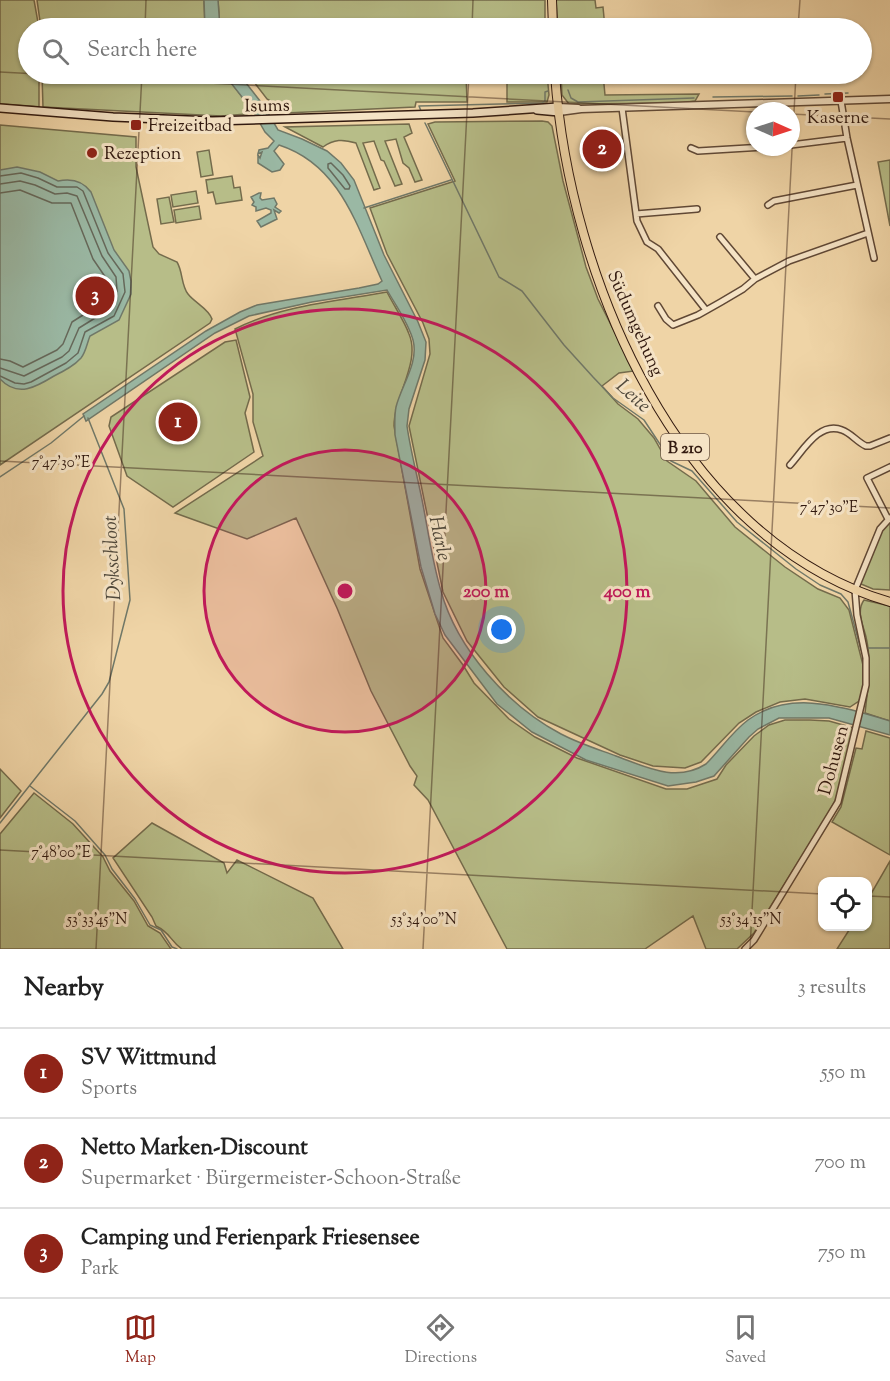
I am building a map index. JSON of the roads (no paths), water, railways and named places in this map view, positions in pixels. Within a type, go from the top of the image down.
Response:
[{"type":"main road","points":[[552,0],[553,18]]},
{"type":"main road","name":"B 210","points":[[556,84],[559,110]]},
{"type":"main road","name":"Isums","points":[[0,108],[170,120],[278,120],[535,110],[545,107],[559,110]]},
{"type":"main road","name":"Südumgehung","points":[[559,110],[573,194],[591,260],[610,309],[641,374],[685,448],[716,489],[762,534],[793,557],[829,579],[890,602]]},
{"type":"street","points":[[559,110],[890,99]]},
{"type":"street","points":[[842,101],[847,138],[874,258]]},
{"type":"street","points":[[622,108],[637,221],[647,242],[658,249],[706,310]]},
{"type":"street","points":[[800,144],[847,138]]},
{"type":"street","points":[[691,148],[698,151],[746,148]]},
{"type":"street","points":[[768,205],[774,201],[857,185]]},
{"type":"street","points":[[636,214],[697,209]]},
{"type":"street","points":[[658,306],[666,320],[673,325],[735,294],[755,279],[789,261],[868,233]]},
{"type":"street","points":[[720,237],[755,279]]},
{"type":"street","points":[[790,465],[818,433],[825,429],[840,429],[866,446],[890,438]]},
{"type":"street","points":[[855,590],[880,529],[889,519],[867,478],[890,467]]},
{"type":"street","name":"Dohusen","points":[[746,949],[754,940],[833,813],[842,790],[862,708],[867,672],[855,590]]},
{"type":"water","points":[[204,0],[218,0],[219,18],[205,18]]},
{"type":"water","points":[[232,84],[247,84],[264,106],[278,130],[327,151],[341,163],[354,180],[384,255],[418,322],[426,342],[425,360],[409,409],[407,426],[436,571],[449,613],[459,634],[487,674],[504,692],[541,722],[567,737],[650,768],[672,773],[695,770],[706,764],[748,720],[781,705],[799,703],[834,706],[870,715],[890,721],[890,735],[829,718],[779,718],[758,729],[749,737],[714,776],[696,782],[668,786],[586,760],[532,732],[497,704],[445,635],[435,614],[421,567],[395,435],[396,407],[412,366],[413,340],[387,290],[312,302],[249,316],[215,333],[86,421],[83,414],[206,331],[240,312],[257,305],[359,288],[382,281],[344,200],[318,167],[300,154],[279,145],[274,151],[284,164],[280,170],[272,172],[258,163],[258,155],[260,158],[262,152],[258,154],[259,150],[268,148],[274,141],[265,132],[253,111]]},
{"type":"water","points":[[17,167],[40,172],[58,181],[77,181],[88,188],[114,250],[129,271],[131,281],[131,294],[119,320],[90,336],[81,358],[69,368],[27,389],[14,388],[0,379],[0,170]]},
{"type":"water","points":[[261,193],[262,200],[274,198],[277,204],[275,207],[281,211],[279,213],[274,210],[277,219],[261,227],[257,221],[271,213],[271,210],[266,208],[256,211],[251,197]]},
{"type":"waterway","points":[[568,90],[571,98],[578,102],[694,98]]},
{"type":"waterway","points":[[421,111],[419,106],[542,103],[545,101],[545,92],[548,91]]},
{"type":"waterway","points":[[825,94],[848,93]]},
{"type":"waterway","points":[[798,96],[819,95]]},
{"type":"waterway","points":[[713,97],[792,96]]},
{"type":"waterway","name":"Leite","points":[[425,123],[499,277],[522,291],[564,345],[593,377],[613,398],[644,420],[671,461],[692,471],[737,522],[796,569],[820,585],[841,594],[848,602],[861,650],[863,649]]},
{"type":"waterway","points":[[364,208],[451,180]]},
{"type":"waterway","points":[[0,477],[51,443],[84,416]]},
{"type":"waterway","name":"Dykschloot","points":[[0,823],[102,694],[109,682],[130,600],[124,509],[88,418]]},
{"type":"waterway","name":"Leite","points":[[867,648],[890,648]]},
{"type":"waterway","points":[[30,786],[75,821],[105,855],[150,925],[161,930],[172,947],[177,949]]},
{"type":"place","name":"Kaserne","points":[[838,97]]},
{"type":"place","name":"Freizeitbad","points":[[136,125]]},
{"type":"place","name":"Netto Marken-Discount","points":[[602,149]]},
{"type":"place","name":"Rezeption","points":[[92,153]]},
{"type":"place","name":"Camping und Ferienpark Friesensee","points":[[95,296]]},
{"type":"place","name":"SV Wittmund","points":[[178,422]]},
{"type":"water label","name":"Harle","points":[[441,538]]}]
